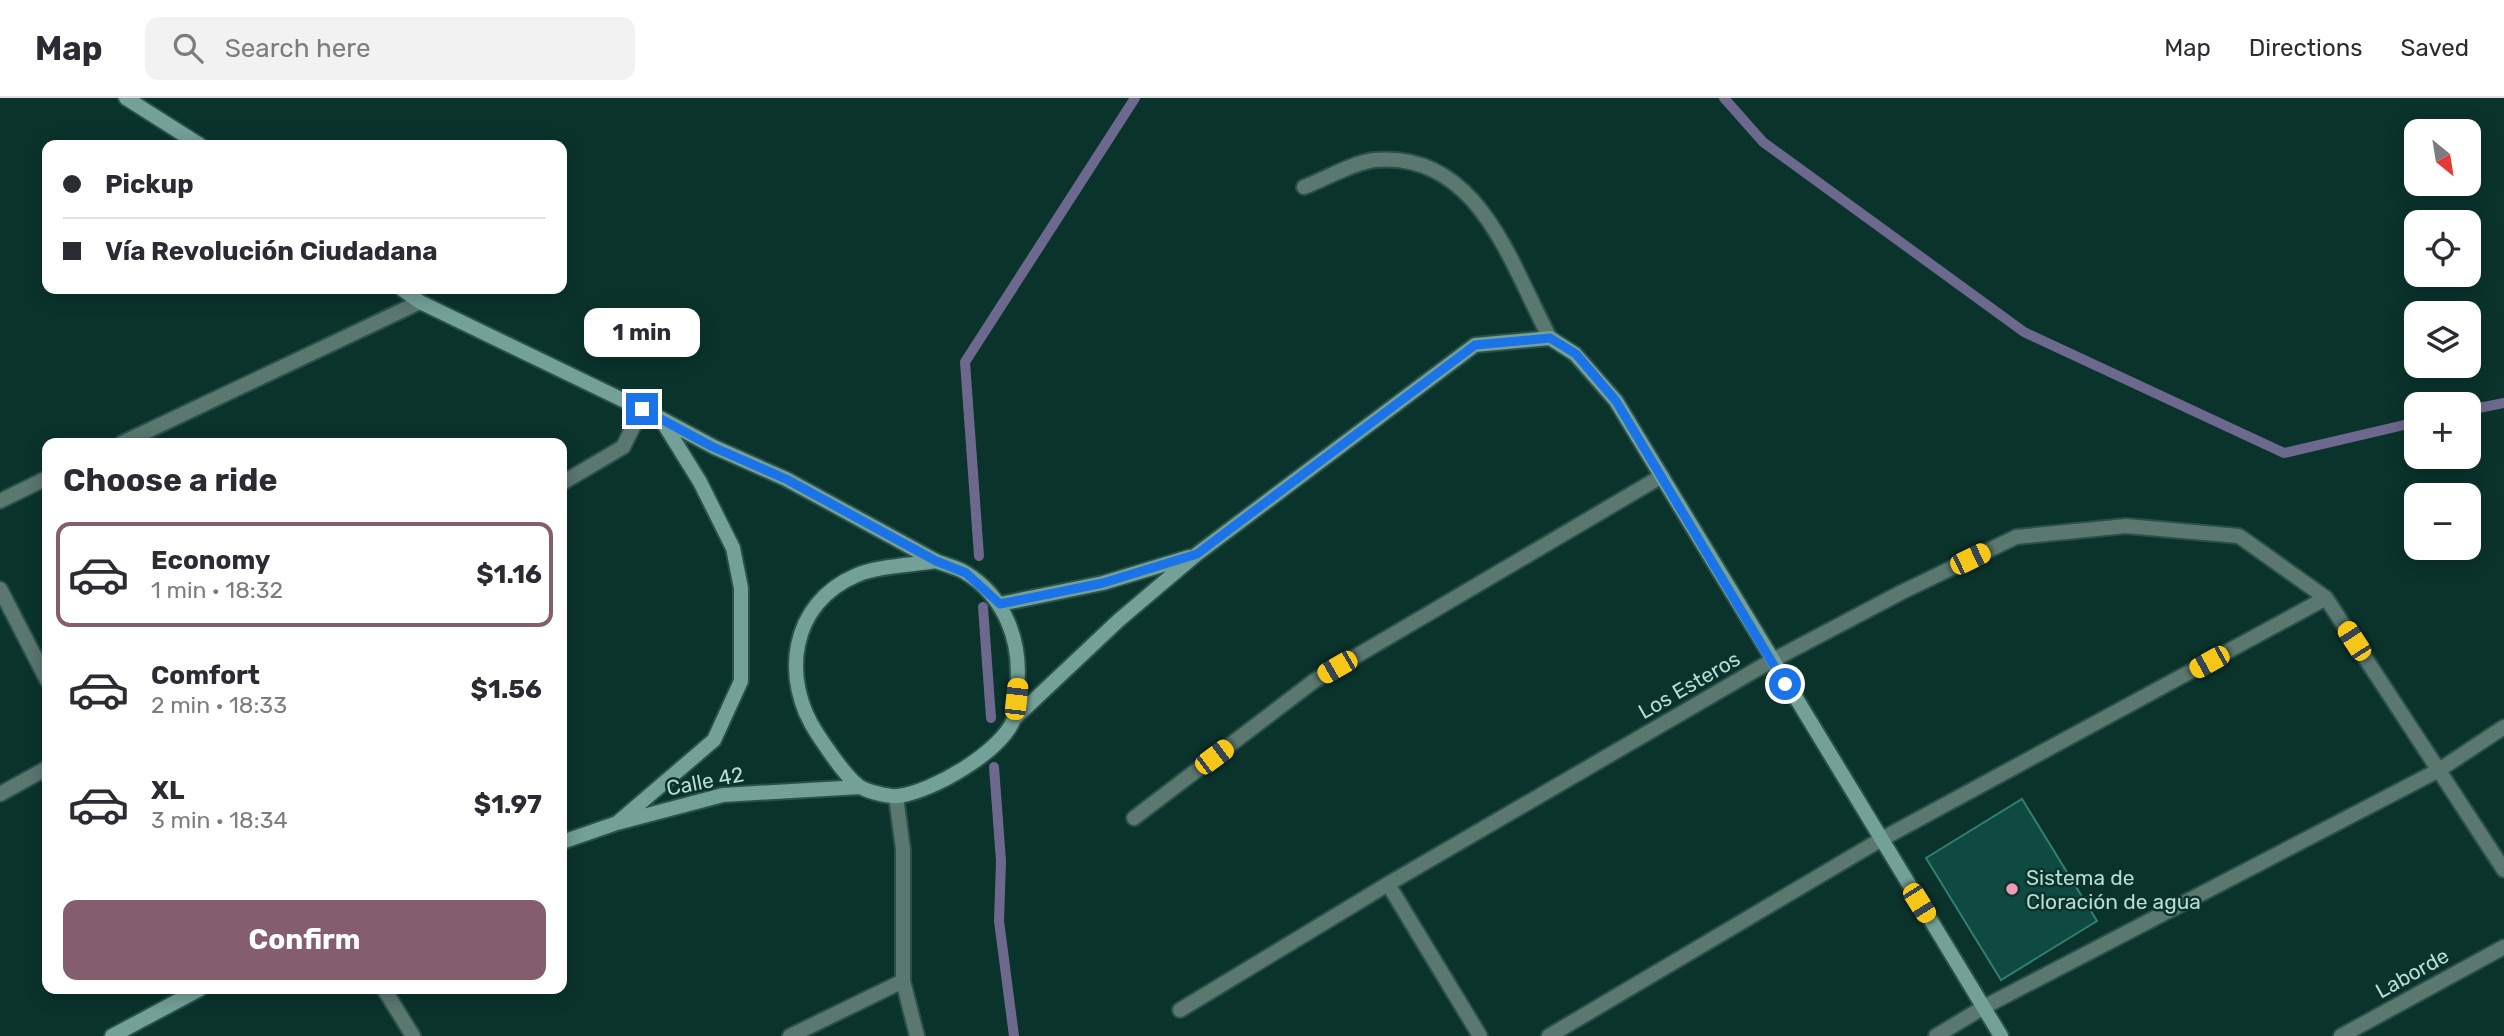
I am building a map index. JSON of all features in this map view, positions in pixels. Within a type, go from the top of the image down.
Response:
[{"type":"main road","points":[[126,98],[192,140]]},
{"type":"main road","points":[[409,294],[420,302],[642,409],[713,447],[786,479],[936,561],[966,573],[1000,604],[1017,643],[1018,678],[1014,719]]},
{"type":"main road","points":[[936,561],[858,574],[820,599],[803,624],[796,677],[804,714],[828,751],[860,788],[896,797],[934,785],[979,758],[1014,719],[1119,620],[1197,554],[1475,345],[1550,338],[1576,354],[1616,401],[1771,661],[2001,1036]]},
{"type":"main road","points":[[617,823],[714,740],[741,681],[741,588],[733,548],[700,482],[660,418]]},
{"type":"main road","points":[[1000,604],[1103,583],[1197,554]]},
{"type":"main road","name":"Calle 42","points":[[567,840],[617,823],[723,795],[860,788]]},
{"type":"main road","points":[[112,1036],[191,994]]},
{"type":"street","points":[[1304,187],[1372,160],[1409,163],[1452,180],[1473,197],[1525,282],[1550,338]]},
{"type":"street","points":[[133,438],[420,302]]},
{"type":"street","points":[[567,479],[623,447],[642,409]]},
{"type":"street","points":[[1134,818],[1314,681],[1662,476]]},
{"type":"street","points":[[0,501],[42,480]]},
{"type":"street","name":"Los Esteros","points":[[1180,1010],[1388,884],[1771,661],[1902,592],[2016,537],[2126,526],[2239,536],[2326,598]]},
{"type":"street","points":[[0,589],[42,670]]},
{"type":"street","points":[[1549,1036],[1880,840],[2326,598],[2504,870]]},
{"type":"street","points":[[1936,1036],[1984,1007],[2439,770],[2504,727]]},
{"type":"street","points":[[0,794],[42,771]]},
{"type":"street","points":[[896,797],[903,849],[904,981],[918,1036]]},
{"type":"street","points":[[1388,884],[1480,1036]]},
{"type":"street","name":"Laborde","points":[[2341,1036],[2504,947]]},
{"type":"street","points":[[790,1036],[904,981]]},
{"type":"street","points":[[387,994],[412,1036]]},
{"type":"building","name":"Sistema de Cloración de agua","points":[[2022,799],[2097,921],[2001,980],[1926,858]]},
{"type":"waterway","points":[[979,556],[965,362],[1135,98]]},
{"type":"waterway","points":[[1724,98],[1763,142],[2024,332],[2284,453],[2404,425]]},
{"type":"waterway","points":[[2481,408],[2504,403]]},
{"type":"waterway","points":[[983,607],[991,718]]},
{"type":"waterway","points":[[994,767],[1001,861],[999,921],[1014,1036]]},
{"type":"place","name":"Sistema de Cloración de agua","points":[[2012,889]]},
{"type":"route","points":[[642,409],[713,447],[786,479],[936,561],[966,573],[1000,604],[1103,583],[1197,554],[1475,345],[1550,338],[1576,354],[1616,401],[1785,684]]}]
